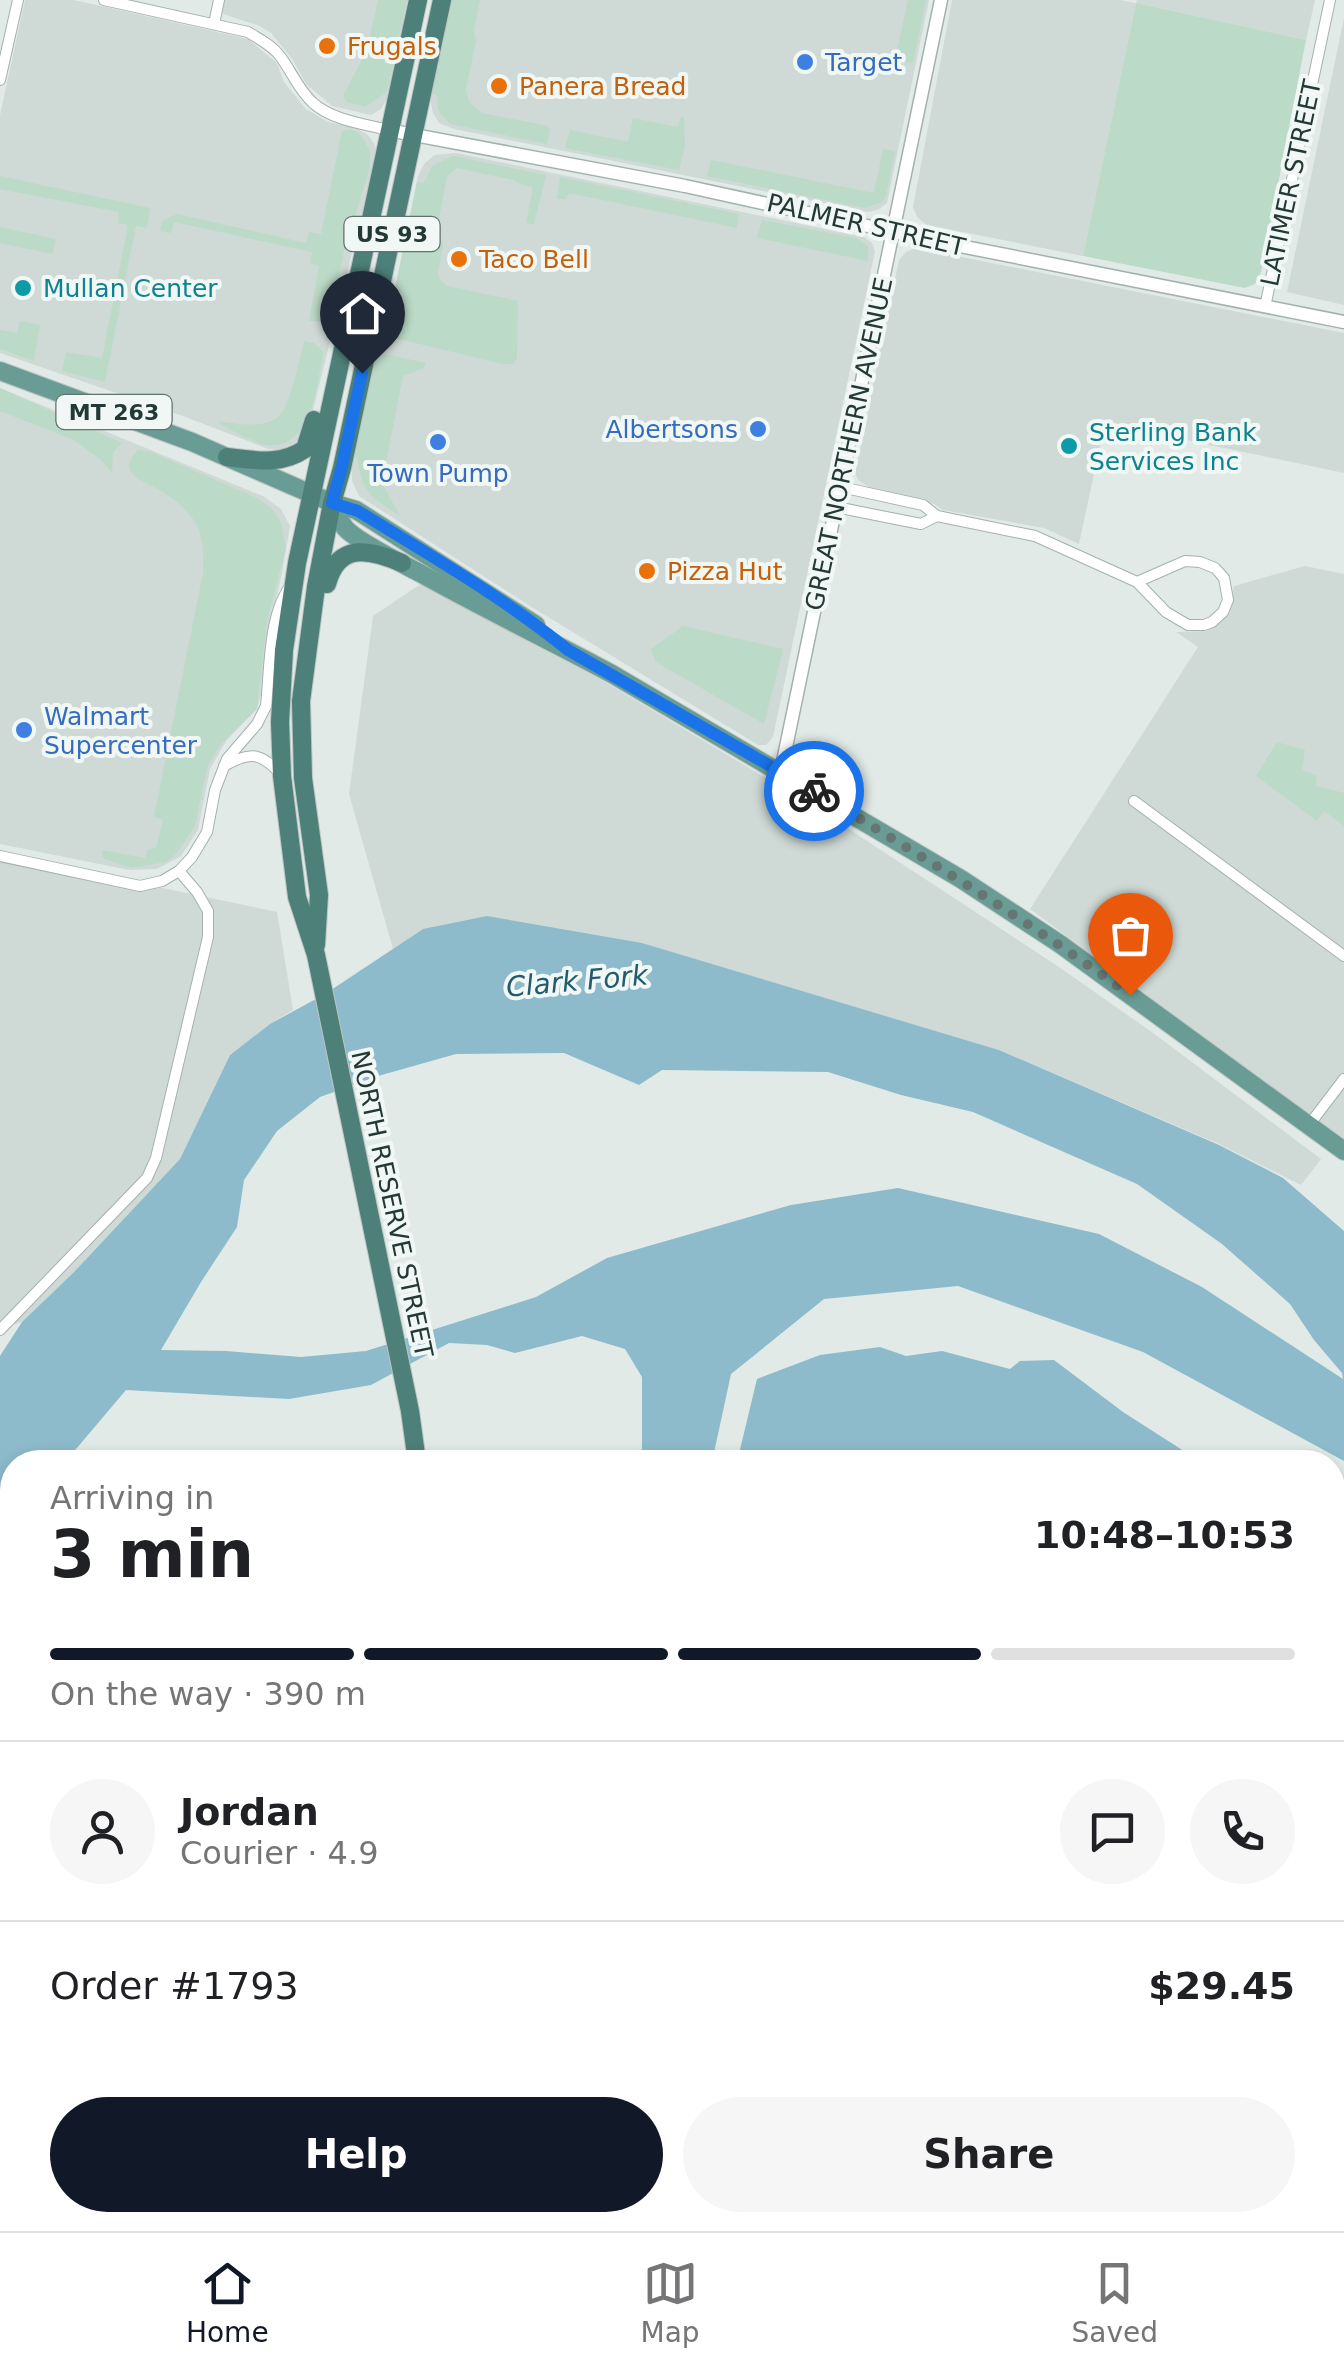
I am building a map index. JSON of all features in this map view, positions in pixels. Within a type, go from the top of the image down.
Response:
[{"type":"highway","name":"NORTH RESERVE STREET","points":[[415,1450],[316,955],[297,897],[282,776],[282,678],[310,493],[418,0]]},
{"type":"highway","name":"NORTH RESERVE STREET","points":[[316,955],[319,895],[303,778],[301,702],[316,587],[442,0]]},
{"type":"highway","points":[[226,457],[276,461],[306,449],[355,238],[378,184]]},
{"type":"highway","points":[[301,702],[312,674],[333,566],[346,555],[358,552],[379,553],[402,563]]},
{"type":"main road","name":"MT 263","points":[[0,371],[110,410],[310,493]]},
{"type":"main road","points":[[310,493],[356,510],[540,627],[568,650]]},
{"type":"main road","points":[[332,503],[348,530],[402,563],[568,650],[960,879],[1060,944],[1344,1151]]},
{"type":"street","points":[[0,80],[18,0]]},
{"type":"street","points":[[104,0],[248,32],[280,55],[314,105],[336,116],[388,130]]},
{"type":"street","points":[[214,24],[219,0]]},
{"type":"street","name":"GREAT NORTHERN AVENUE","points":[[781,772],[941,0]]},
{"type":"street","name":"LATIMER STREET","points":[[1265,306],[1330,0]]},
{"type":"street","name":"PALMER STREET","points":[[388,130],[685,186],[892,232],[1344,322]]},
{"type":"street","points":[[840,487],[923,504],[937,516],[1035,536],[1137,582],[1166,612],[1188,625],[1212,622],[1223,612],[1228,600],[1224,578],[1215,568],[1200,562],[1185,562],[1137,582]]},
{"type":"street","points":[[836,507],[921,524],[937,516]]},
{"type":"street","points":[[0,856],[140,886],[162,881],[179,871],[207,832],[223,766],[262,718],[275,620],[284,593],[294,582]]},
{"type":"street","points":[[223,766],[246,756],[262,758],[282,776]]},
{"type":"street","points":[[1134,801],[1344,956]]},
{"type":"street","points":[[0,1330],[147,1178],[156,1158],[208,937],[208,911],[179,871]]},
{"type":"street","points":[[1309,1125],[1344,1079]]},
{"type":"shaded area","points":[[25,0],[74,0],[248,39],[277,63],[284,82],[306,109],[328,122],[356,128],[375,145],[376,155],[306,439],[286,450],[268,449],[0,353],[0,115]]},
{"type":"shaded area","points":[[223,0],[410,0],[390,94],[381,109],[371,115],[332,106],[306,84],[271,33],[223,14]]},
{"type":"shaded area","points":[[451,0],[929,0],[887,203],[868,212],[439,123],[430,99]]},
{"type":"shaded area","points":[[952,0],[1136,3],[1083,256],[927,225],[917,217],[913,207]]},
{"type":"shaded area","points":[[1137,0],[1315,0],[1306,40],[1136,3]]},
{"type":"shaded area","points":[[1344,18],[1344,305],[1287,292]]},
{"type":"shaded area","points":[[456,153],[864,237],[872,243],[875,251],[773,737],[766,745],[758,745],[530,606],[359,496],[352,481],[352,456],[373,359],[394,294],[418,176],[434,155]]},
{"type":"shaded area","points":[[916,248],[1344,333],[1344,473],[1105,423],[1079,544],[1044,528],[943,510],[934,504],[869,487],[855,473],[899,260]]},
{"type":"shaded area","points":[[0,388],[263,496],[281,509],[290,526],[257,709],[226,741],[210,769],[198,830],[181,856],[157,869],[129,870],[0,844]]},
{"type":"shaded area","points":[[1305,566],[1344,574],[1344,1140],[1030,909],[1198,647],[1176,632],[1206,631],[1224,619],[1234,586]]},
{"type":"shaded area","points":[[422,583],[565,658],[823,812],[1059,967],[1321,1159],[1301,1185],[1219,1144],[999,1050],[641,943],[423,929],[393,949],[349,794],[373,616]]},
{"type":"shaded area","points":[[0,854],[277,912],[293,1010],[230,1055],[180,1159],[74,1272],[16,1324],[0,1321]]},
{"type":"green space","points":[[378,0],[407,0],[387,92],[365,107],[348,102],[343,96],[367,50]]},
{"type":"green space","points":[[451,0],[480,0],[466,89],[469,102],[482,113],[548,126],[547,144],[450,124],[438,110],[437,95],[430,93]]},
{"type":"green space","points":[[908,0],[926,0],[913,63],[895,60]]},
{"type":"green space","points":[[1136,3],[1306,40],[1261,272],[1255,284],[1245,288],[1083,256]]},
{"type":"green space","points":[[681,117],[685,145],[679,170],[565,148],[570,130],[628,142],[633,118],[677,127]]},
{"type":"green space","points":[[342,131],[359,133],[370,150],[370,168],[343,255],[329,322],[309,321],[319,266],[310,263],[312,252],[174,222],[171,233],[160,231],[162,221],[177,214],[306,243],[309,232],[321,234]]},
{"type":"green space","points":[[883,149],[895,151],[886,196],[882,202],[865,208],[707,176],[711,160],[874,193]]},
{"type":"green space","points":[[453,156],[546,175],[534,224],[526,223],[533,187],[457,168],[447,176],[438,224],[443,247],[440,280],[447,286],[518,301],[517,358],[513,364],[391,337],[383,325],[394,294],[417,182],[424,183],[432,166]]},
{"type":"green space","points":[[0,176],[150,208],[147,228],[136,226],[105,382],[62,371],[66,352],[102,358],[128,225],[118,223],[119,212],[0,189]]},
{"type":"green space","points":[[560,177],[739,214],[737,228],[569,193],[565,199],[557,199]]},
{"type":"green space","points":[[762,220],[856,238],[868,246],[868,261],[757,238]]},
{"type":"green space","points":[[0,227],[56,239],[52,254],[0,243]]},
{"type":"green space","points":[[20,321],[40,325],[34,361],[0,349],[0,330],[17,333]]},
{"type":"green space","points":[[304,341],[314,343],[324,352],[310,412],[294,437],[282,444],[262,444],[218,421],[258,424],[279,416],[291,391]]},
{"type":"green space","points":[[385,354],[426,363],[424,368],[403,376],[382,483],[400,516],[372,497],[363,483],[354,449],[372,362]]},
{"type":"green space","points":[[0,388],[122,443],[113,452],[112,473],[74,440],[0,411]]},
{"type":"green space","points":[[138,450],[151,452],[257,498],[272,509],[281,523],[286,548],[267,621],[257,709],[213,756],[195,826],[176,854],[166,862],[131,868],[103,858],[102,850],[145,858],[148,849],[156,848],[163,820],[154,817],[203,573],[197,525],[176,501],[131,472]]},
{"type":"green space","points":[[683,626],[783,649],[764,724],[656,662],[651,649]]},
{"type":"green space","points":[[1277,742],[1305,750],[1302,770],[1317,776],[1316,786],[1344,793],[1344,826],[1324,811],[1317,821],[1256,776]]},
{"type":"water","name":"Clark Fork","points":[[487,916],[642,943],[999,1050],[1219,1145],[1283,1178],[1344,1231],[1344,1450],[1324,1450],[1143,1352],[958,1286],[824,1299],[731,1374],[715,1450],[641,1450],[642,1377],[625,1349],[582,1336],[515,1353],[487,1345],[449,1343],[371,1385],[289,1399],[126,1390],[75,1450],[0,1450],[0,1356],[22,1322],[180,1159],[230,1055],[270,1024],[325,994],[423,929]],"holes":[[[564,1053],[639,1085],[662,1070],[828,1072],[973,1112],[1137,1184],[1222,1244],[1290,1304],[1343,1379],[1202,1287],[1099,1234],[898,1188],[791,1205],[607,1258],[536,1297],[366,1351],[301,1357],[161,1350],[237,1227],[244,1180],[277,1131],[320,1097],[456,1054]]]},
{"type":"water","points":[[880,1347],[906,1356],[942,1351],[1010,1369],[1020,1361],[1054,1360],[1182,1450],[740,1450],[757,1379],[820,1355]]},
{"type":"way so far","points":[[814,791],[960,879],[1130,995]]},
{"type":"place","name":"Frugals","points":[[327,46]]},
{"type":"place","name":"Target","points":[[805,62]]},
{"type":"place","name":"Panera Bread","points":[[499,86]]},
{"type":"place","name":"Taco Bell","points":[[459,259]]},
{"type":"place","name":"Mullan Center","points":[[23,288]]},
{"type":"place","name":"Albertsons","points":[[758,429]]},
{"type":"place","name":"Town Pump","points":[[438,442]]},
{"type":"place","name":"Sterling Bank Services Inc","points":[[1069,446]]},
{"type":"place","name":"Pizza Hut","points":[[647,571]]},
{"type":"place","name":"Walmart Supercenter","points":[[24,730]]},
{"type":"route","points":[[362,373],[332,503],[358,511],[540,627],[568,650],[814,791]]}]
